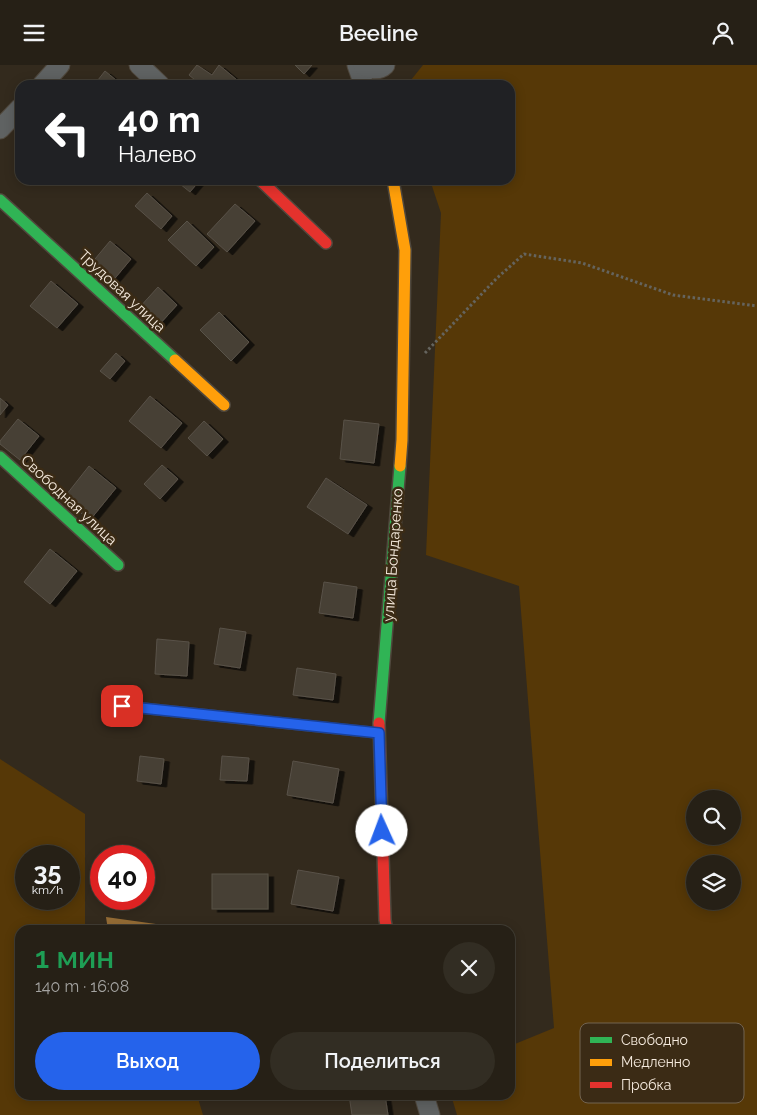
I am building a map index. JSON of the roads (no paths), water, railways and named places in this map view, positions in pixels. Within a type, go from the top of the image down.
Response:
[{"type":"street","points":[[46,80],[60,65]]},
{"type":"street","points":[[139,65],[155,80]]},
{"type":"street","points":[[357,65],[362,80]]},
{"type":"street","points":[[363,65],[370,69],[383,68],[385,65]]},
{"type":"street","points":[[0,129],[15,113]]},
{"type":"street","points":[[265,185],[326,243]]},
{"type":"street","name":"улица Бондаренко","points":[[386,925],[379,733],[402,431],[405,250],[394,185]]},
{"type":"street","name":"Трудовая улица","points":[[0,199],[224,405]]},
{"type":"street","name":"Свободная улица","points":[[0,457],[118,565]]},
{"type":"street","points":[[426,1100],[430,1115]]},
{"type":"lane","points":[[122,706],[379,733]]}]
